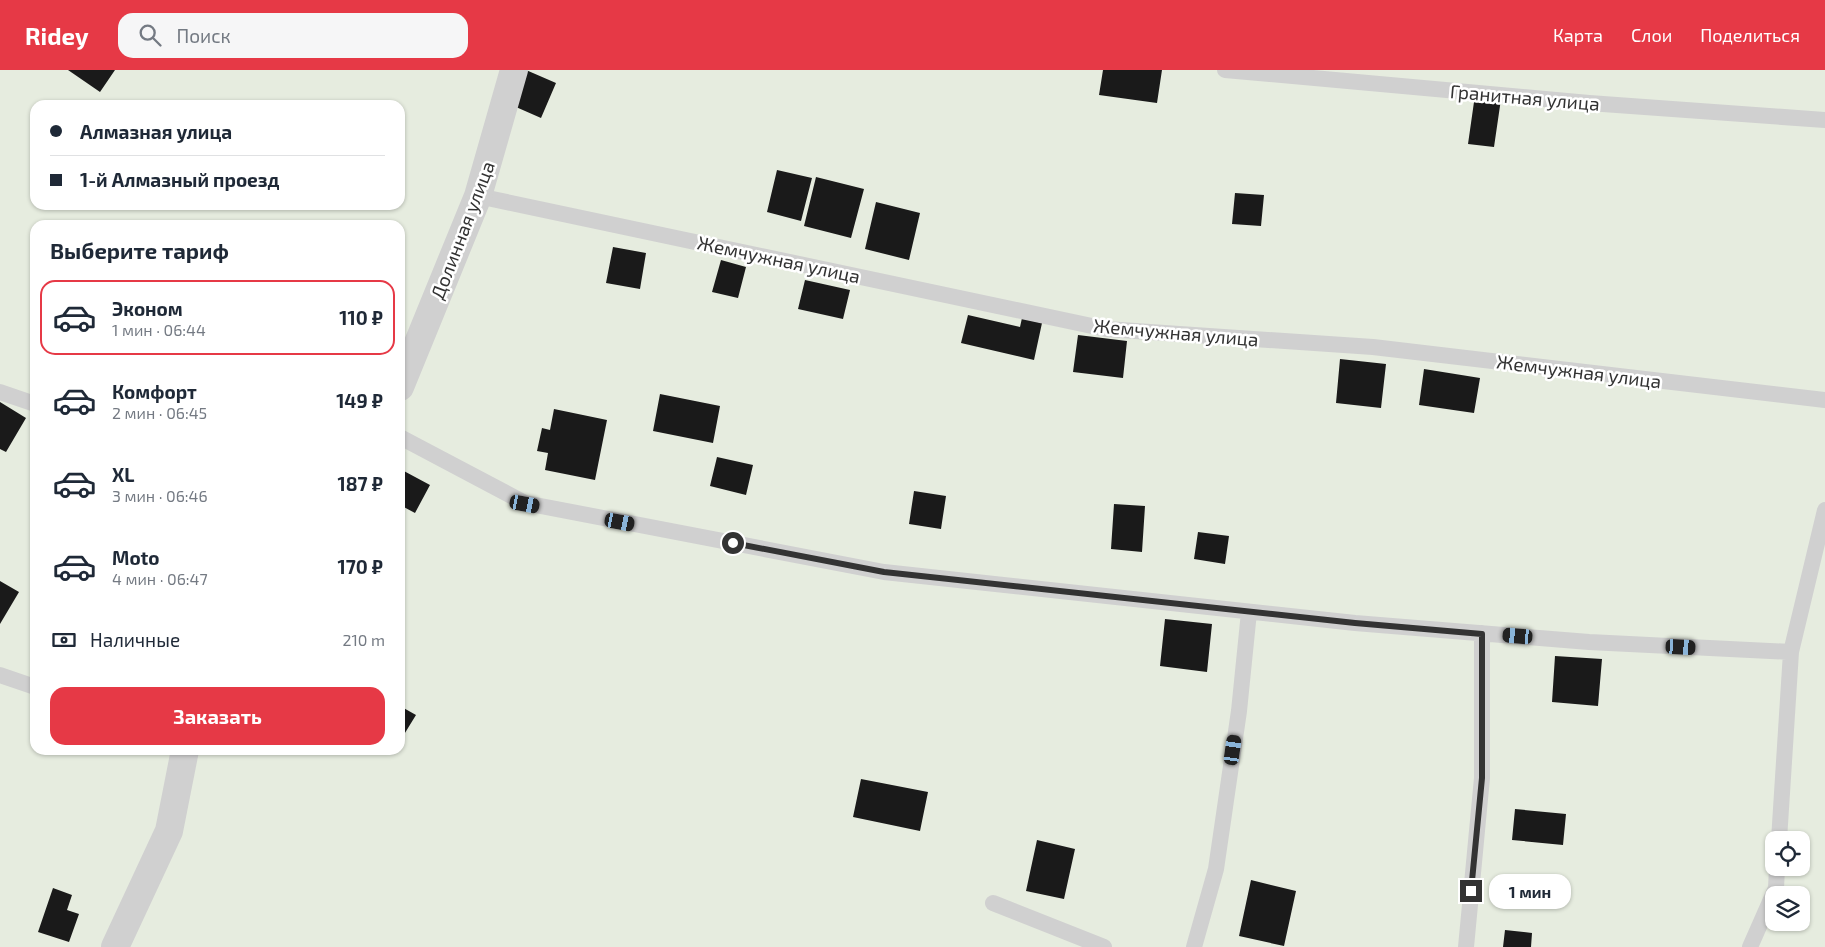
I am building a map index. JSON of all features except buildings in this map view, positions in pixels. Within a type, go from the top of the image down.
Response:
[{"type":"street","name":"Долинная улица","points":[[405,375],[478,196],[514,70]]},
{"type":"street","points":[[115,947],[169,831],[183,755]]},
{"type":"lane","name":"Гранитная улица","points":[[1225,70],[1589,103],[1825,120]]},
{"type":"lane","name":"Жемчужная улица","points":[[478,196],[1106,329],[1373,347],[1825,400]]},
{"type":"lane","points":[[0,392],[30,402]]},
{"type":"lane","points":[[405,440],[525,504],[884,572],[1249,612],[1482,634],[1589,642],[1791,652]]},
{"type":"lane","points":[[1780,831],[1791,652],[1825,510]]},
{"type":"lane","points":[[1194,947],[1216,869],[1239,711],[1249,612]]},
{"type":"lane","points":[[1466,947],[1482,778],[1482,634]]},
{"type":"lane","points":[[0,675],[30,685]]},
{"type":"lane","points":[[1750,947],[1776,888],[1777,876]]},
{"type":"lane","points":[[993,903],[1104,947]]},
{"type":"shaded area","points":[[0,70],[1825,70],[1825,947],[0,947]]},
{"type":"route","points":[[733,543],[884,572],[1355,623],[1482,634],[1482,778],[1471,891]]}]
